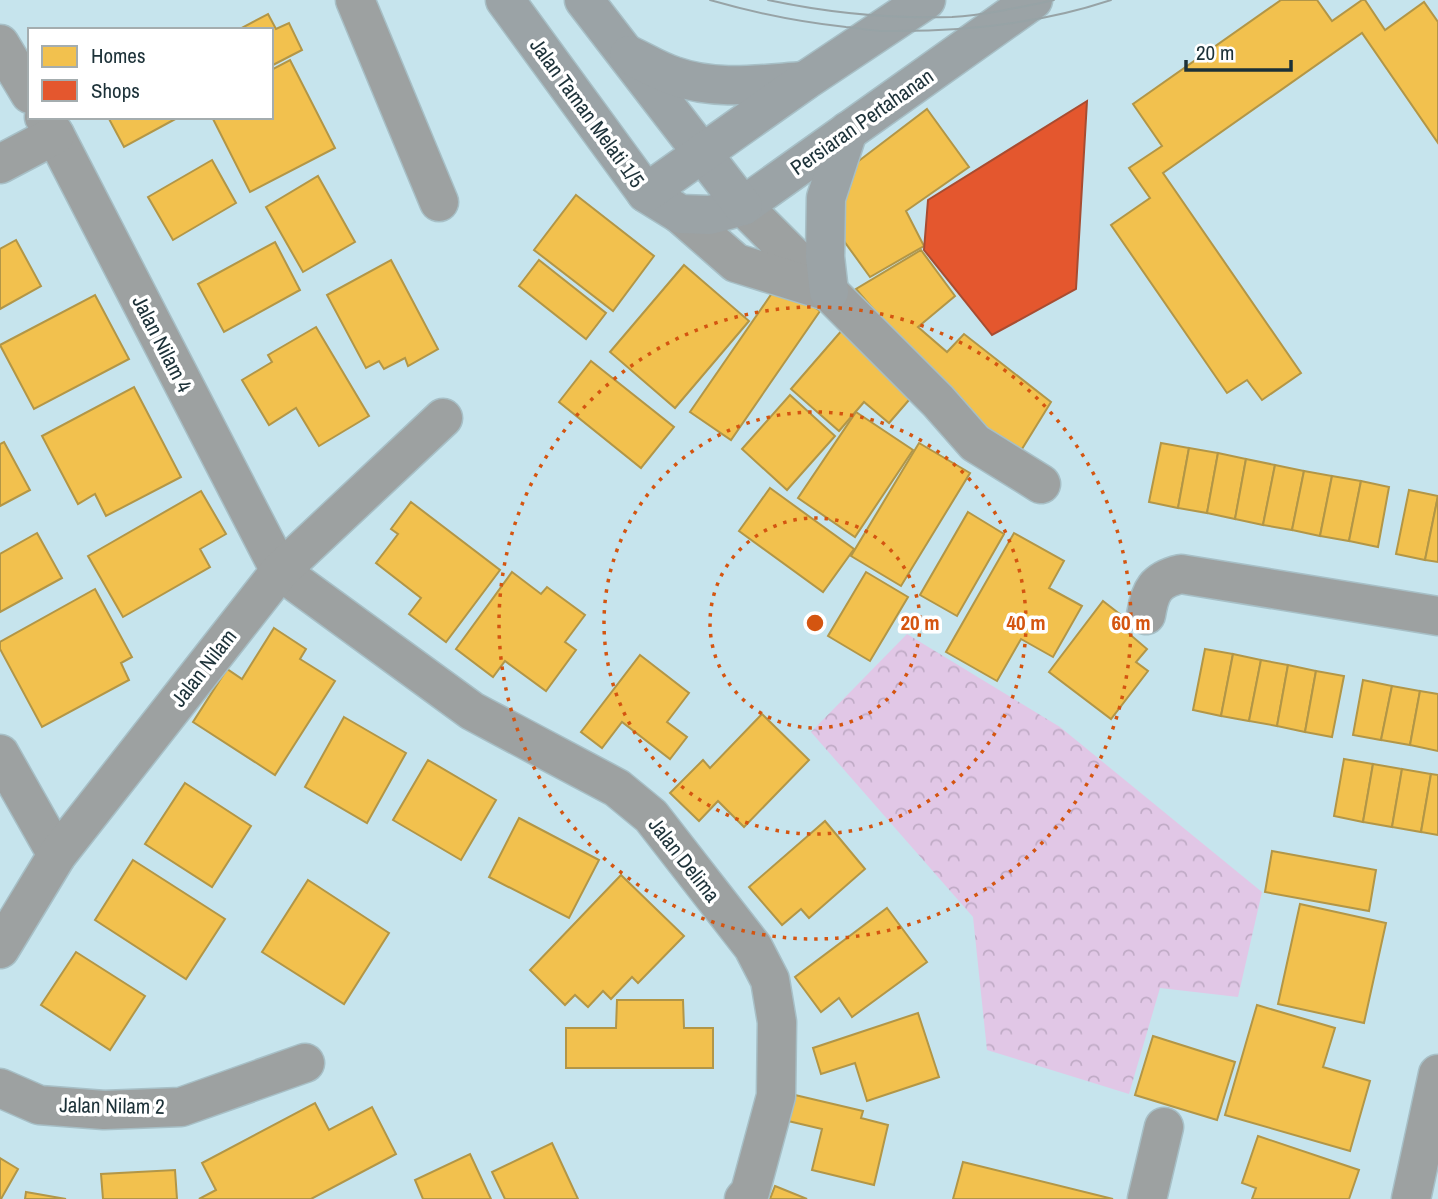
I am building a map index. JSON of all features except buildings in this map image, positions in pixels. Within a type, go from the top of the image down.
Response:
[{"type":"main road","name":"Jalan Taman Melati 1/5","points":[[505,0],[646,193],[680,214]]},
{"type":"main road","points":[[584,0],[743,206]]},
{"type":"main road","points":[[646,193],[806,80],[926,0]]},
{"type":"main road","name":"Persiaran Pertahanan","points":[[680,214],[710,215],[743,206],[1033,0]]},
{"type":"main road","points":[[624,52],[672,76],[705,84],[737,86],[806,80]]},
{"type":"main road","points":[[829,292],[825,257],[826,198],[848,131]]},
{"type":"street","points":[[355,0],[439,202]]},
{"type":"street","points":[[0,44],[28,91]]},
{"type":"street","points":[[0,164],[49,126]]},
{"type":"street","name":"Jalan Nilam 4","points":[[49,126],[280,571]]},
{"type":"street","points":[[743,206],[938,401],[975,443],[1041,484]]},
{"type":"street","points":[[680,214],[736,263],[829,292]]},
{"type":"street","name":"Jalan Nilam","points":[[0,949],[57,855],[280,571],[443,418]]},
{"type":"street","name":"Jalan Delima","points":[[280,571],[472,711],[617,788],[651,816],[752,947],[770,980],[777,1022],[776,1096],[750,1192],[744,1199]]},
{"type":"street","points":[[1146,615],[1149,595],[1158,584],[1168,577],[1181,574],[1438,616]]},
{"type":"street","points":[[0,754],[57,855]]},
{"type":"street","name":"Jalan Nilam 2","points":[[0,1088],[38,1105],[104,1110],[181,1107],[305,1063]]},
{"type":"street","points":[[1411,1199],[1438,1074]]},
{"type":"street","points":[[1147,1199],[1164,1127]]},
{"type":"green space","points":[[907,634],[1060,727],[1262,892],[1238,997],[1160,988],[1129,1094],[987,1050],[973,917],[811,732]]},
{"type":"tram line","points":[[710,0],[795,20],[884,31],[999,25],[1056,15],[1111,0]]},
{"type":"tram line","points":[[768,0],[860,14],[906,17],[952,17],[1054,0]]}]
